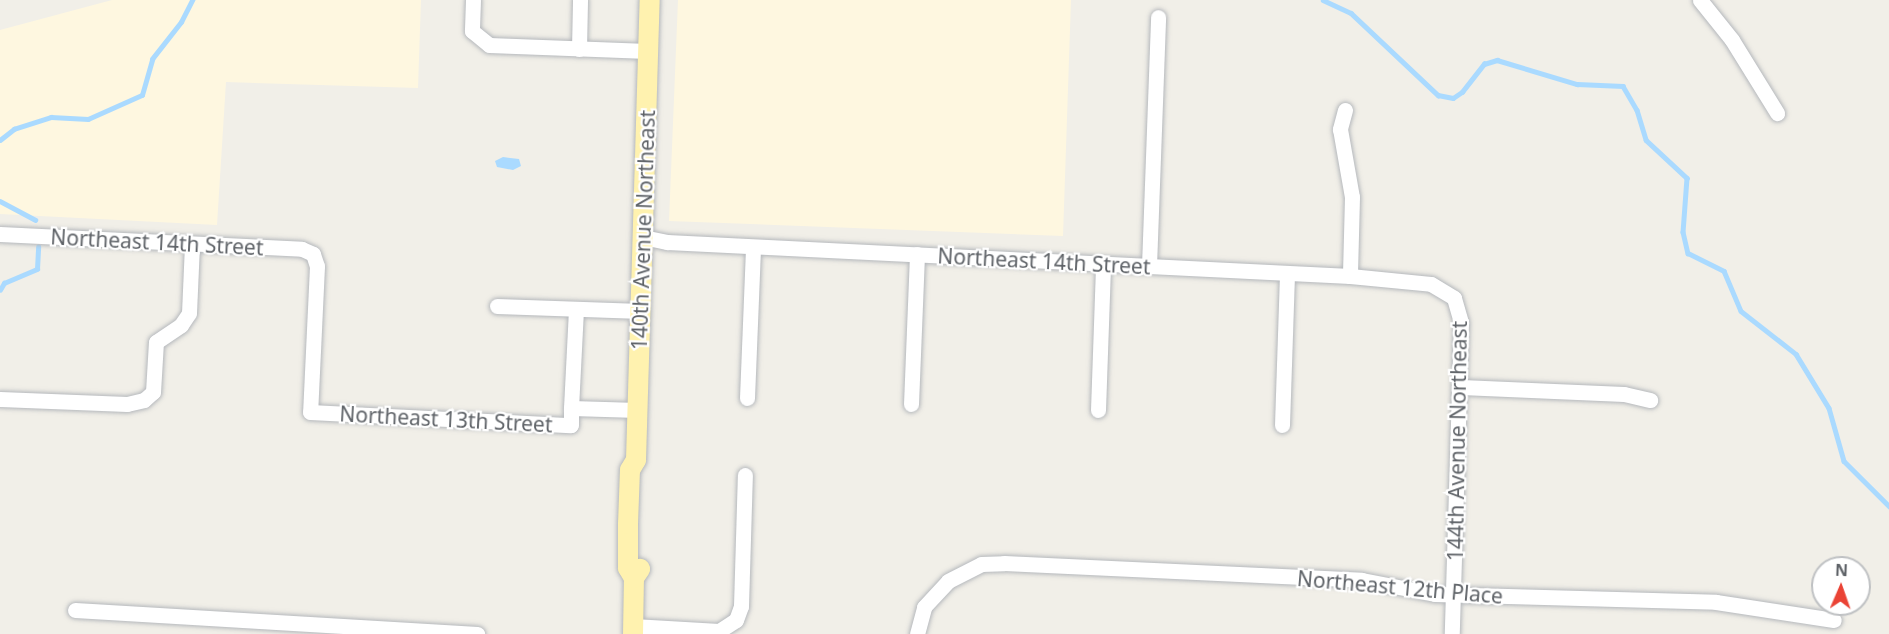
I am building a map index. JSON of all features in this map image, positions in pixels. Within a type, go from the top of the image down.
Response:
[{"type":"main road","name":"140th Avenue Northeast","points":[[633,630],[634,578],[628,568],[628,524],[630,470],[636,460],[650,0]]},
{"type":"street","points":[[473,0],[472,31],[489,45],[648,51]]},
{"type":"street","points":[[579,49],[580,0]]},
{"type":"street","points":[[1700,0],[1732,40],[1777,113]]},
{"type":"street","points":[[1149,266],[1158,17]]},
{"type":"street","points":[[1345,110],[1340,129],[1352,197],[1350,276]]},
{"type":"street","name":"Northeast 14th Street","points":[[0,234],[302,249],[313,254],[317,267],[310,412]]},
{"type":"street","name":"Northeast 14th Street","points":[[643,237],[662,242],[1414,280],[1444,291]]},
{"type":"street","points":[[0,399],[127,404],[150,396],[156,342],[181,325],[189,313],[192,244]]},
{"type":"street","points":[[747,398],[753,247]]},
{"type":"street","points":[[911,404],[917,254]]},
{"type":"street","points":[[1098,410],[1103,264]]},
{"type":"street","points":[[1282,424],[1287,274]]},
{"type":"street","name":"144th Avenue Northeast","points":[[1444,291],[1459,307],[1461,387],[1452,634]]},
{"type":"street","points":[[497,306],[641,311]]},
{"type":"street","points":[[571,408],[576,309]]},
{"type":"street","points":[[1461,387],[1624,394],[1650,400]]},
{"type":"street","name":"Northeast 13th Street","points":[[310,412],[571,425],[571,408],[638,410]]},
{"type":"street","points":[[633,630],[718,631],[732,624],[741,606],[745,475]]},
{"type":"street","name":"Northeast 12th Place","points":[[917,634],[924,607],[942,587],[966,570],[981,564],[1004,563],[1362,580],[1454,595],[1716,602],[1834,620]]},
{"type":"street","points":[[75,610],[477,634]]},
{"type":"shaded area","points":[[112,0],[421,0],[418,88],[226,82],[217,225],[0,214],[0,30]]},
{"type":"shaded area","points":[[678,0],[1071,0],[1063,236],[669,221]]},
{"type":"water","points":[[503,157],[519,159],[521,166],[513,170],[497,167],[495,161]]},
{"type":"waterway","points":[[0,140],[14,129],[51,117],[88,119],[142,95],[152,59],[181,22],[192,0]]},
{"type":"waterway","points":[[1323,0],[1351,13],[1438,95],[1453,98],[1462,92],[1484,64],[1497,60],[1577,84],[1623,86],[1637,110],[1646,140],[1687,178],[1683,232],[1688,253],[1724,271],[1741,311],[1796,354],[1829,408],[1844,461],[1889,506]]},
{"type":"waterway","points":[[0,201],[35,220]]},
{"type":"waterway","points":[[0,290],[4,283],[37,269],[38,247]]}]
